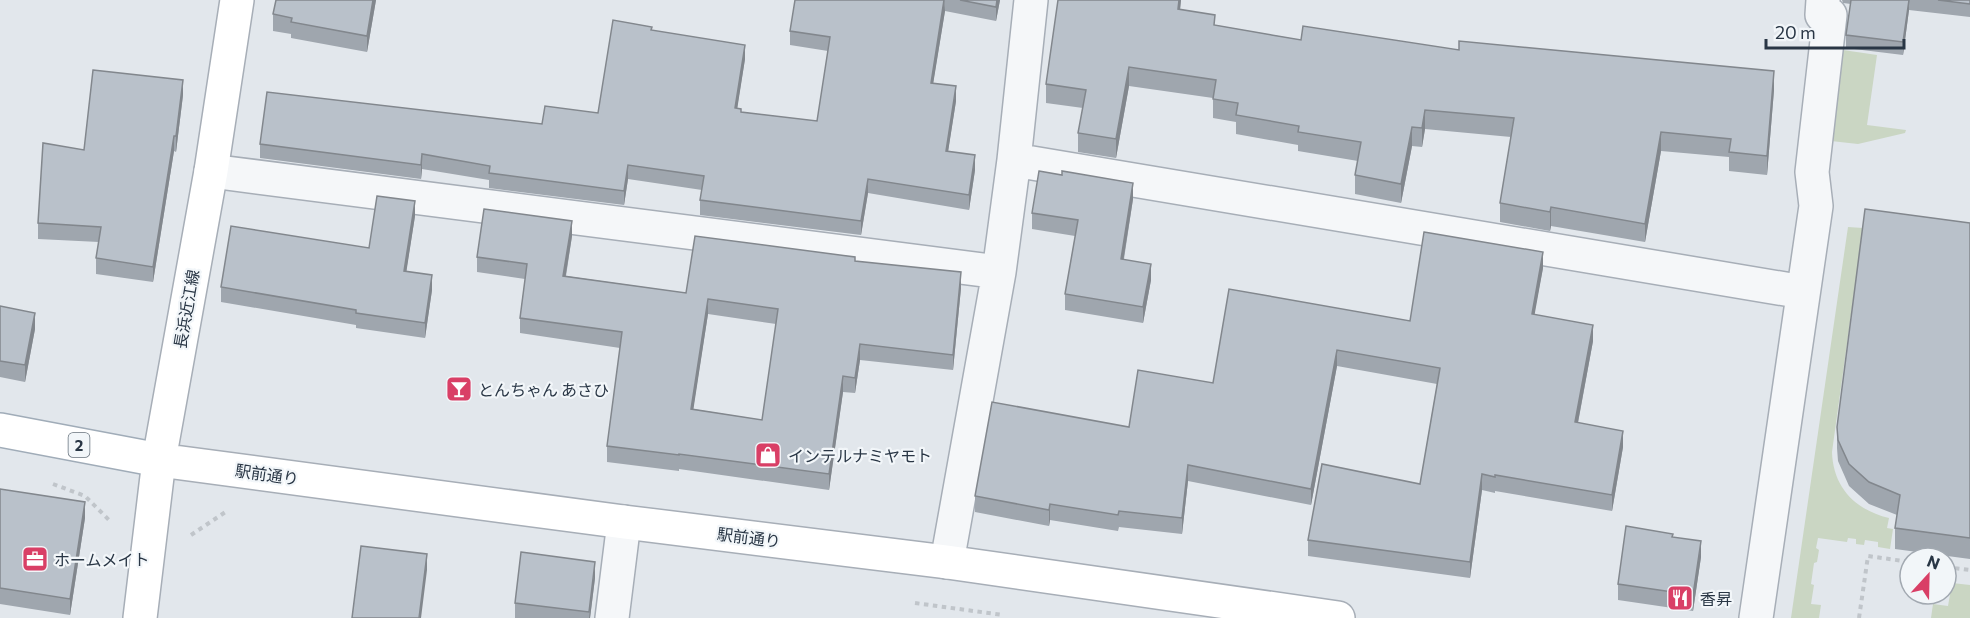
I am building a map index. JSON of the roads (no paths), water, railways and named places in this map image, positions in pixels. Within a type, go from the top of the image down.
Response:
[{"type":"main road","name":"長浜近江線","points":[[140,618],[159,460],[211,171],[237,0]]},
{"type":"main road","name":"2","points":[[0,430],[159,460]]},
{"type":"main road","name":"駅前通り","points":[[159,460],[947,562],[1338,618]]},
{"type":"street","points":[[947,562],[999,272],[1014,160],[1031,0]]},
{"type":"street","points":[[1756,618],[1816,206],[1812,172],[1830,15],[1822,15],[1822,0]]},
{"type":"street","points":[[1014,160],[1803,292]]},
{"type":"street","points":[[211,171],[999,272]]},
{"type":"street","points":[[612,618],[624,522]]},
{"type":"place","name":"とんちゃん あさひ","points":[[459,389]]},
{"type":"place","name":"インテルナミヤモト","points":[[768,455]]},
{"type":"place","name":"ホームメイト","points":[[35,559]]},
{"type":"place","name":"香昇","points":[[1680,598]]}]
